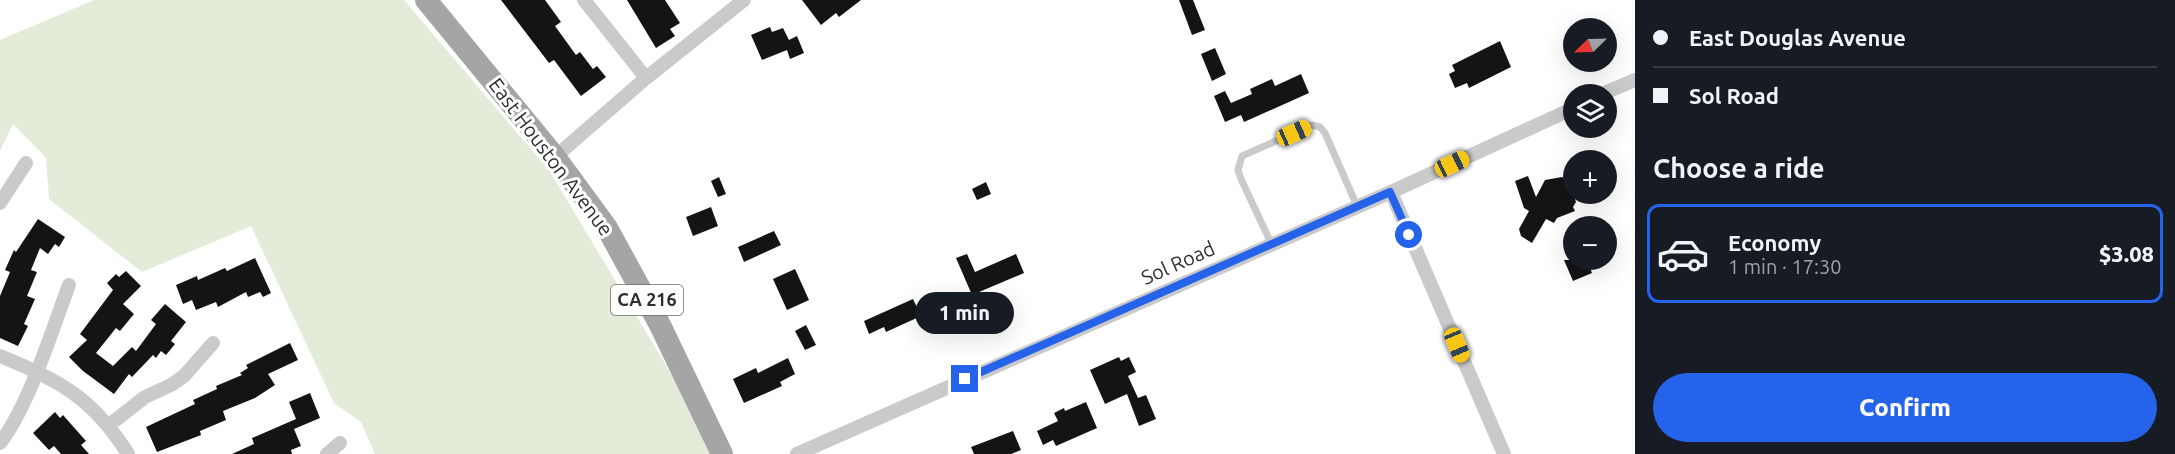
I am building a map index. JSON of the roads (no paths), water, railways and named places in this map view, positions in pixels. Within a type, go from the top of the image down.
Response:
[{"type":"main road","name":"East Houston Avenue","points":[[426,0],[555,157],[599,216],[631,268],[722,454]]},
{"type":"street","points":[[584,0],[646,78]]},
{"type":"street","points":[[555,157],[646,78],[744,0]]},
{"type":"street","points":[[1617,88],[1635,80]]},
{"type":"street","name":"Sol Road","points":[[797,454],[1563,113]]},
{"type":"street","points":[[0,203],[26,163]]},
{"type":"street","points":[[1390,192],[1504,454]]},
{"type":"street","points":[[0,443],[9,431],[36,370],[69,285]]},
{"type":"street","points":[[108,426],[145,397],[184,376],[213,343]]},
{"type":"street","points":[[0,356],[36,370],[73,392],[91,406],[128,454]]},
{"type":"street","points":[[327,454],[340,443]]},
{"type":"lane","points":[[1271,243],[1241,179],[1239,162],[1242,156],[1312,125],[1320,127],[1325,133],[1357,206]]}]
